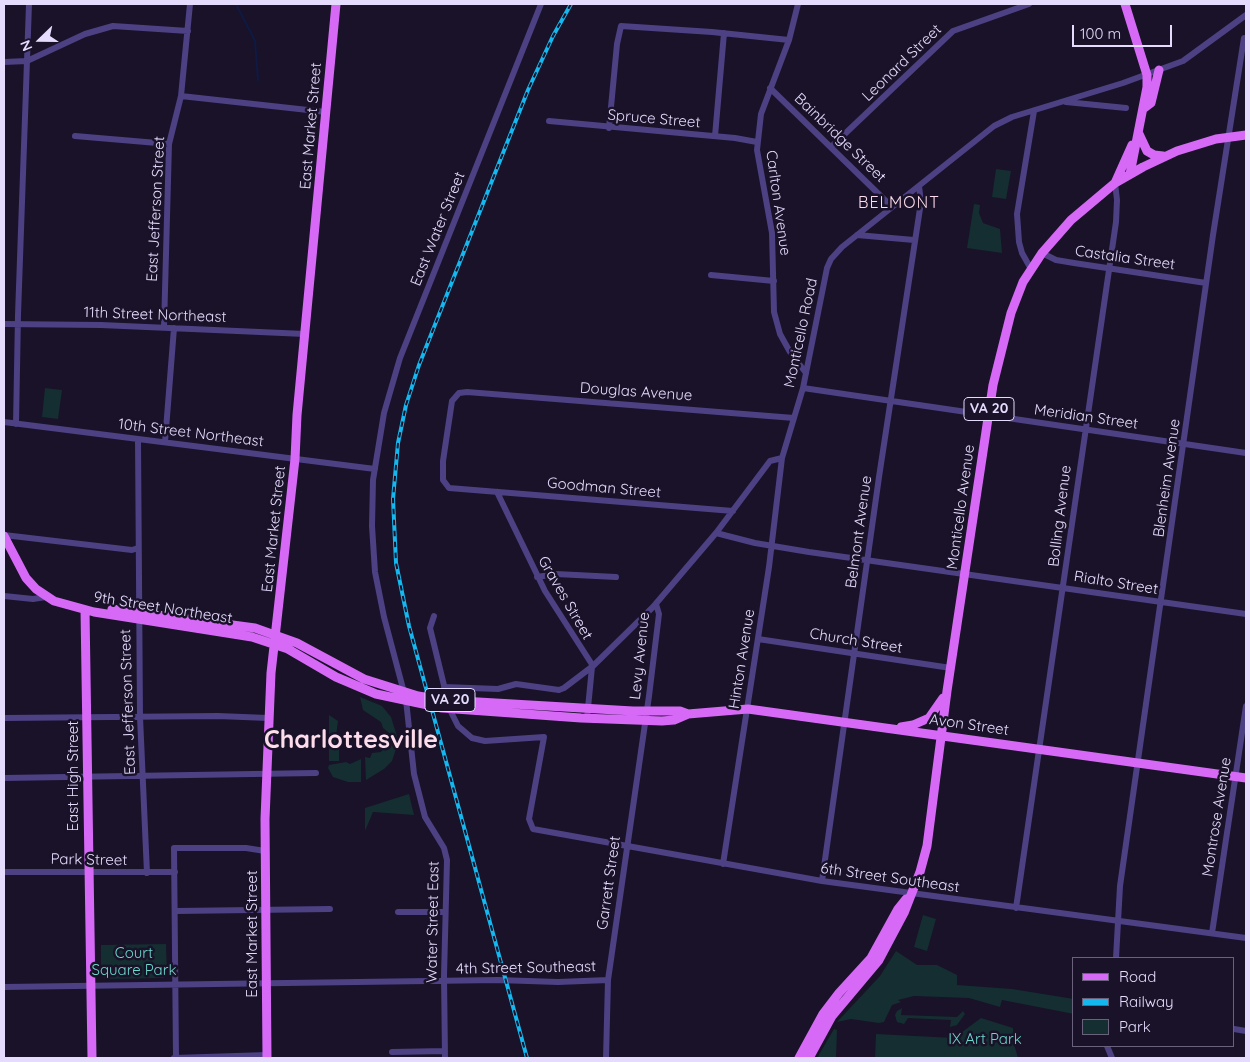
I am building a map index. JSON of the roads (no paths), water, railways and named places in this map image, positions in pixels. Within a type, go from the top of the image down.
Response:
[{"type":"main road","name":"East Market Street","points":[[267,1056],[265,773],[268,718],[295,459],[336,4]]},
{"type":"main road","points":[[1125,4],[1147,75]]},
{"type":"main road","points":[[1143,109],[1151,103],[1159,70]]},
{"type":"main road","name":"Bolling Avenue","points":[[1130,174],[1143,109],[1147,75]]},
{"type":"main road","points":[[1138,131],[1141,143],[1146,151],[1154,155],[1166,156]]},
{"type":"main road","name":"Bolling Avenue","points":[[1115,183],[1138,131]]},
{"type":"main road","name":"Monticello Avenue","points":[[809,1058],[832,1016],[878,960],[904,913],[927,846],[947,691],[993,384],[1018,292],[1042,254],[1071,220],[1115,183],[1166,156],[1201,143],[1246,135]]},
{"type":"main road","points":[[4,535],[26,578],[46,597],[85,610]]},
{"type":"main road","name":"9th Street Northeast","points":[[85,610],[238,624],[275,639],[336,677],[376,694],[442,708],[519,709]]},
{"type":"main road","name":"East High Street","points":[[85,610],[87,872],[92,1058]]},
{"type":"main road","name":"9th Street Northeast","points":[[275,639],[297,643],[364,679],[418,696],[519,709]]},
{"type":"main road","name":"VA 20","points":[[892,728],[913,725],[929,718],[939,706],[947,691]]},
{"type":"main road","name":"Avon Street","points":[[519,709],[646,716],[680,711],[688,714],[748,709],[1246,778]]},
{"type":"main road","name":"Monticello Avenue","points":[[799,1058],[823,1014],[839,993],[871,958],[898,910],[911,894]]},
{"type":"street","points":[[16,424],[29,4]]},
{"type":"street","name":"East Jefferson Street","points":[[164,327],[169,144],[180,96],[190,4]]},
{"type":"street","name":"East Water Street","points":[[375,468],[384,413],[400,358],[542,4]]},
{"type":"street","name":"Carlton Avenue","points":[[798,4],[789,40],[761,114],[757,142],[758,165],[772,233],[773,306],[776,324],[790,352],[806,373]]},
{"type":"street","name":"Leonard Street","points":[[831,147],[953,31],[1029,4]]},
{"type":"street","name":"Monticello Road","points":[[782,458],[803,388],[827,268],[836,252],[994,126],[1034,110],[1159,70],[1193,55],[1246,15]]},
{"type":"street","points":[[4,62],[27,60],[85,34],[112,26],[188,31]]},
{"type":"street","points":[[609,128],[619,28],[724,33],[789,40]]},
{"type":"street","points":[[715,136],[724,33]]},
{"type":"street","name":"Blenheim Avenue","points":[[1116,957],[1120,886],[1162,603],[1206,283],[1244,38]]},
{"type":"street","name":"Bainbridge Street","points":[[770,88],[892,207]]},
{"type":"street","points":[[180,96],[326,112]]},
{"type":"street","points":[[1062,102],[1126,108]]},
{"type":"street","points":[[1031,269],[1022,254],[1017,214],[1034,110]]},
{"type":"street","name":"Spruce Street","points":[[548,122],[715,136],[757,142]]},
{"type":"street","points":[[75,136],[169,144]]},
{"type":"street","name":"Bolling Avenue","points":[[1016,908],[1041,749],[1085,429],[1116,222],[1118,200],[1115,183]]},
{"type":"street","name":"Belmont Avenue","points":[[822,881],[920,202],[919,186]]},
{"type":"street","points":[[857,235],[914,240]]},
{"type":"street","name":"Castalia Street","points":[[1042,254],[1056,260],[1206,283]]},
{"type":"street","points":[[711,275],[774,282]]},
{"type":"street","name":"11th Street Northeast","points":[[4,324],[164,327],[305,334]]},
{"type":"street","points":[[165,442],[174,328]]},
{"type":"street","name":"Meridian Street","points":[[803,388],[1246,453]]},
{"type":"street","name":"Douglas Avenue","points":[[476,392],[794,418]]},
{"type":"street","name":"Goodman Street","points":[[476,392],[460,393],[452,401],[443,461],[443,480],[446,486],[472,490],[733,511]]},
{"type":"street","name":"10th Street Northeast","points":[[4,422],[375,468]]},
{"type":"street","name":"East Jefferson Street","points":[[138,440],[140,717],[147,873]]},
{"type":"street","points":[[434,616],[430,628],[444,687],[498,689],[516,684],[558,690],[593,666],[656,604],[716,533],[770,461],[782,458]]},
{"type":"street","name":"Hinton Avenue","points":[[723,864],[748,709],[782,458]]},
{"type":"street","name":"Water Street East","points":[[375,468],[371,499],[375,572],[384,617],[406,700],[412,758],[420,803],[446,853],[445,1055]]},
{"type":"street","name":"Graves Street","points":[[497,492],[537,577],[587,660],[593,666]]},
{"type":"street","name":"Rialto Street","points":[[716,533],[771,546],[1246,614]]},
{"type":"street","points":[[4,535],[132,550],[138,548]]},
{"type":"street","points":[[537,577],[556,574],[616,577]]},
{"type":"street","points":[[4,596],[33,599],[46,597]]},
{"type":"street","name":"Levy Avenue","points":[[646,716],[659,614],[656,604]]},
{"type":"street","name":"Church Street","points":[[758,638],[951,668]]},
{"type":"street","points":[[588,714],[593,666]]},
{"type":"street","name":"6th Street Southeast","points":[[444,687],[453,718],[472,738],[495,742],[544,737],[529,819],[533,829],[822,881],[1246,938]]},
{"type":"street","name":"Montrose Avenue","points":[[1212,933],[1246,706]]},
{"type":"street","name":"Garrett Street","points":[[606,1058],[608,980],[646,716]]},
{"type":"street","points":[[4,718],[268,718]]},
{"type":"street","points":[[4,778],[316,773]]},
{"type":"street","points":[[265,851],[246,848],[174,848],[176,911],[175,1058],[267,1056]]},
{"type":"street","name":"Park Street","points":[[4,872],[175,872]]},
{"type":"street","points":[[176,911],[330,909]]},
{"type":"street","points":[[398,912],[445,912]]},
{"type":"street","name":"4th Street Southeast","points":[[4,987],[608,980]]},
{"type":"street","points":[[392,1052],[445,1055]]},
{"type":"waterway","points":[[236,4],[255,41],[258,80]]},
{"type":"railway","points":[[527,1058],[409,626],[396,563],[393,499],[398,443],[406,405],[419,365],[528,90],[553,36],[571,4]]},
{"type":"district","name":"BELMONT","points":[[899,203]]},
{"type":"district","name":"Charlottesville","points":[[351,740]]},
{"type":"park label","name":"Court Square Park","points":[[134,962]]},
{"type":"park label","name":"IX Art Park","points":[[985,1039]]}]
